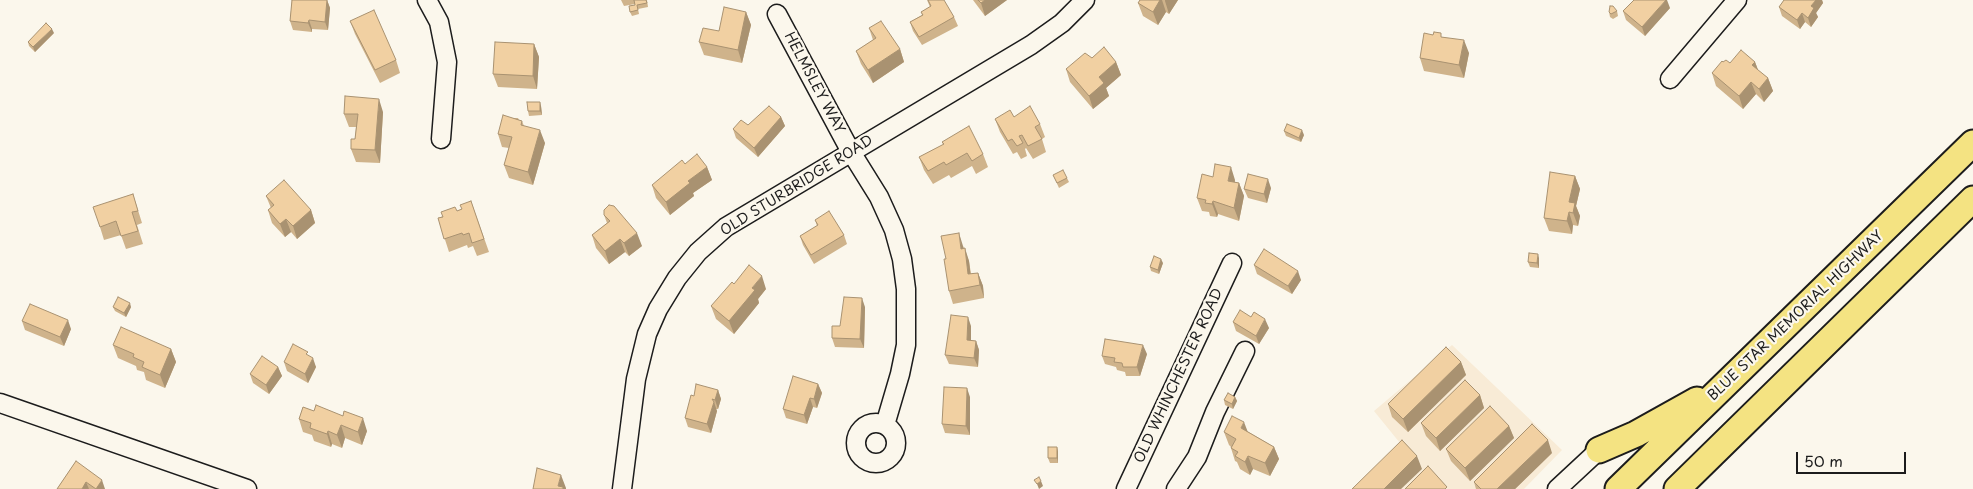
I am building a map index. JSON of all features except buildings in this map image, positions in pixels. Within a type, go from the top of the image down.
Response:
[{"type":"highway","name":"BLUE STAR MEMORIAL HIGHWAY","points":[[1617,489],[1973,144]]},
{"type":"highway","points":[[1677,489],[1973,199]]},
{"type":"highway","points":[[1599,450],[1636,434],[1727,384]]},
{"type":"highway","points":[[1599,450],[1611,453],[1623,470],[1617,489]]},
{"type":"street","points":[[427,0],[439,22],[447,62],[441,139]]},
{"type":"street","name":"OLD STURBRIDGE ROAD","points":[[622,489],[640,358],[658,309],[677,278],[698,252],[726,227],[1031,45],[1062,23],[1085,0]]},
{"type":"street","points":[[1670,79],[1737,0]]},
{"type":"street","name":"HELMSLEY WAY","points":[[777,14],[851,152],[879,197],[894,230],[906,289],[906,345],[900,374],[885,424]]},
{"type":"street","name":"OLD WHINCHESTER ROAD","points":[[1126,489],[1232,263]]},
{"type":"street","points":[[1176,489],[1197,457],[1215,412],[1245,351]]},
{"type":"street","points":[[0,403],[247,489]]},
{"type":"street","points":[[1557,489],[1599,450]]},
{"type":"shaded area","points":[[1452,345],[1562,450],[1524,489],[1357,489],[1404,448],[1374,411]]}]
